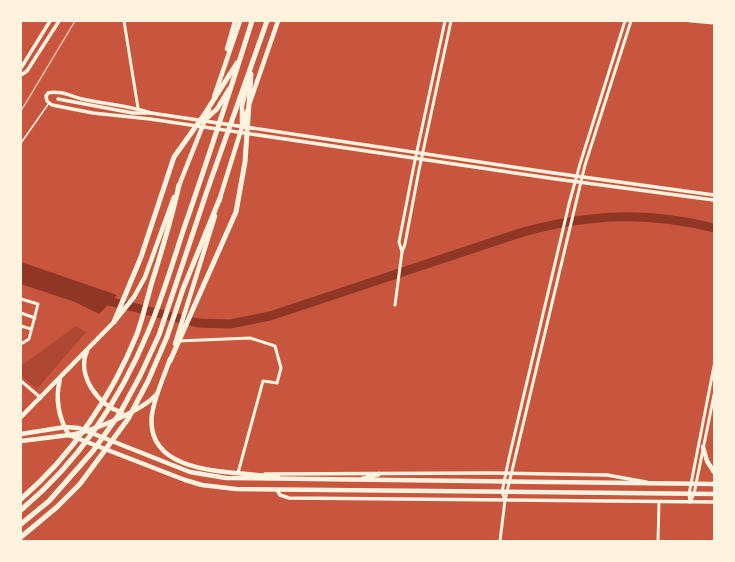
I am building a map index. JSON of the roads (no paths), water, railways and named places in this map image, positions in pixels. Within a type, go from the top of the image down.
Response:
[{"type":"highway","points":[[21,510],[64,469],[83,446],[110,409],[130,371],[148,332],[253,21]]},
{"type":"highway","points":[[21,524],[49,501],[93,451],[120,413],[140,376],[159,335],[267,21]]},
{"type":"highway","points":[[114,322],[141,257],[174,157],[204,115],[241,56]]},
{"type":"highway","points":[[170,361],[236,212],[245,162],[252,67]]},
{"type":"highway","points":[[21,499],[62,458],[102,404],[122,369],[150,291],[170,226],[179,185]]},
{"type":"highway","points":[[21,537],[80,484],[128,419],[148,381],[167,337],[183,288],[220,198]]},
{"type":"main road","points":[[221,78],[235,21]]},
{"type":"main road","points":[[21,417],[114,322],[134,297],[149,266],[205,121],[240,21]]},
{"type":"main road","points":[[205,121],[217,109],[228,91],[253,21]]},
{"type":"main road","points":[[242,126],[241,116],[244,94],[267,21]]},
{"type":"main road","points":[[178,340],[240,132],[278,21]]},
{"type":"main road","points":[[89,348],[86,354],[85,365],[86,375],[92,388],[102,401],[112,408],[121,412],[130,412]]},
{"type":"main road","points":[[170,361],[152,414],[153,427],[157,440],[165,452],[176,460],[193,466],[293,480]]},
{"type":"main road","points":[[61,377],[57,396],[58,404],[69,435],[193,483],[222,488],[277,490],[714,494]]},
{"type":"main road","points":[[21,441],[69,435],[87,430],[130,412],[149,402],[159,392]]},
{"type":"main road","points":[[21,434],[65,427],[87,430],[149,456],[198,474],[238,479],[714,484]]},
{"type":"main road","points":[[703,446],[706,461],[714,472]]},
{"type":"main road","points":[[357,480],[379,474]]},
{"type":"street","points":[[21,68],[50,21]]},
{"type":"street","points":[[21,74],[27,71],[59,21]]},
{"type":"street","points":[[124,21],[138,108]]},
{"type":"street","points":[[402,252],[399,242],[415,159],[445,21]]},
{"type":"street","points":[[395,305],[400,260],[406,244],[422,153],[451,21]]},
{"type":"street","points":[[500,541],[507,482],[506,474],[568,208],[625,21]]},
{"type":"street","points":[[507,482],[512,474],[582,177],[631,21]]},
{"type":"street","points":[[690,21],[714,23]]},
{"type":"street","points":[[151,113],[138,108],[56,92],[48,92],[46,96],[49,103],[93,113],[203,126],[415,159],[581,183],[714,200]]},
{"type":"street","points":[[58,99],[133,113],[150,119]]},
{"type":"street","points":[[133,113],[151,113],[417,153],[714,195]]},
{"type":"street","points":[[21,299],[38,304],[29,339],[21,344]]},
{"type":"street","points":[[21,313],[35,318]]},
{"type":"street","points":[[21,326],[31,330]]},
{"type":"street","points":[[178,340],[250,338],[275,346],[281,368],[277,383],[263,381],[238,473]]},
{"type":"street","points":[[21,340],[25,341]]},
{"type":"street","points":[[690,502],[714,366]]},
{"type":"street","points":[[21,381],[41,398]]},
{"type":"street","points":[[693,484],[714,395]]},
{"type":"street","points":[[258,474],[512,474],[616,476],[651,483]]},
{"type":"street","points":[[277,490],[280,495],[289,498],[714,502]]},
{"type":"street","points":[[658,541],[659,502]]},
{"type":"lane","points":[[21,143],[49,103]]},
{"type":"waterway","points":[[100,299],[198,323],[230,324],[270,316],[523,232],[572,221],[595,218],[642,217],[665,219],[714,228]]},
{"type":"railway","points":[[21,111],[75,21]]}]
